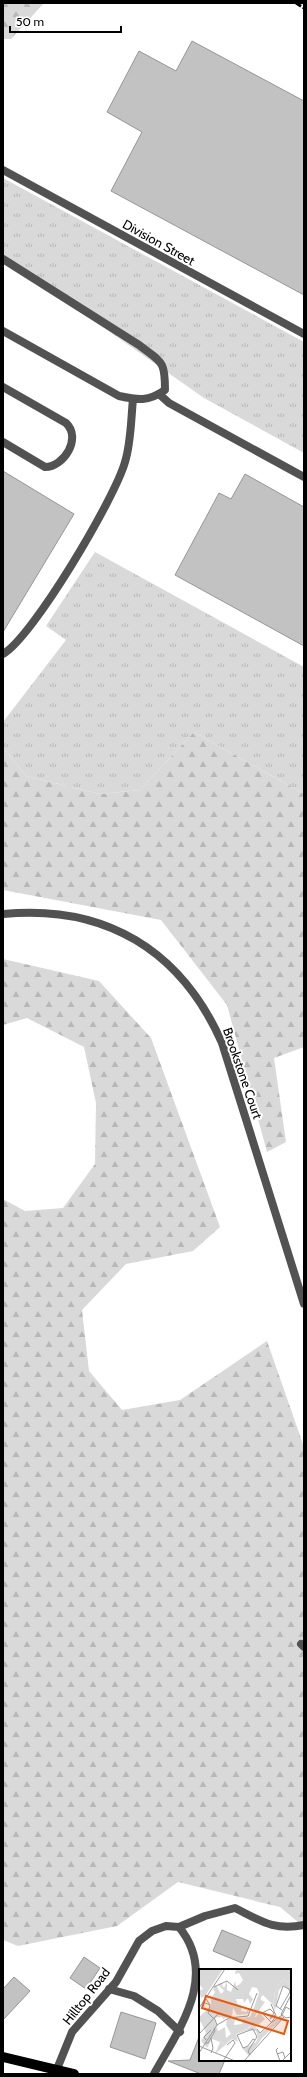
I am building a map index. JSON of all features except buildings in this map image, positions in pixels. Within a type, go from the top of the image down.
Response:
[{"type":"main road","points":[[3,2057],[74,2074]]},
{"type":"street","name":"Division Street","points":[[3,170],[304,334]]},
{"type":"street","points":[[3,259],[139,345],[159,360],[165,369],[165,390],[153,398],[132,399],[119,396],[3,331]]},
{"type":"street","points":[[3,387],[66,423],[72,432],[73,441],[56,466],[45,467],[3,442]]},
{"type":"street","points":[[159,394],[169,403],[304,477]]},
{"type":"street","points":[[3,654],[25,632],[49,600],[101,515],[125,462],[132,399]]},
{"type":"street","name":"Brookstone Court","points":[[3,914],[28,911],[52,912],[106,925],[133,938],[154,952],[185,981],[200,1000],[222,1043],[304,1304]]},
{"type":"street","name":"Hilltop Road","points":[[57,2069],[72,2032],[116,1982],[139,1941],[152,1931],[166,1926],[179,1927],[205,1916],[234,1908],[270,1926],[287,1928],[304,1925]]},
{"type":"street","points":[[154,2074],[180,2032],[197,1985],[195,1955],[188,1939],[179,1927]]},
{"type":"street","points":[[109,1989],[134,1996],[158,2011],[180,2032]]},
{"type":"green space","points":[[3,3],[44,3],[11,39],[3,39]]},
{"type":"green space","points":[[3,178],[304,342],[304,453],[204,398],[3,257]]},
{"type":"green space","points":[[95,552],[304,667],[304,794],[194,732],[140,790],[100,794],[26,776],[3,747],[3,722],[66,640],[46,626]]},
{"type":"green space","points":[[194,732],[304,794],[304,1047],[274,1058],[286,1142],[267,1152],[227,1005],[161,920],[3,890],[3,747],[26,776],[100,794],[140,790]]},
{"type":"green space","points":[[3,959],[99,981],[151,1038],[220,1227],[193,1251],[126,1264],[82,1310],[89,1371],[122,1410],[180,1400],[267,1341],[304,1447],[304,1927],[280,1907],[178,1882],[117,1926],[18,1946],[3,1940],[3,1199],[25,1211],[63,1208],[95,1164],[96,1103],[84,1047],[27,1018],[3,1025]]},
{"type":"railway","points":[[296,3],[304,8]]}]
